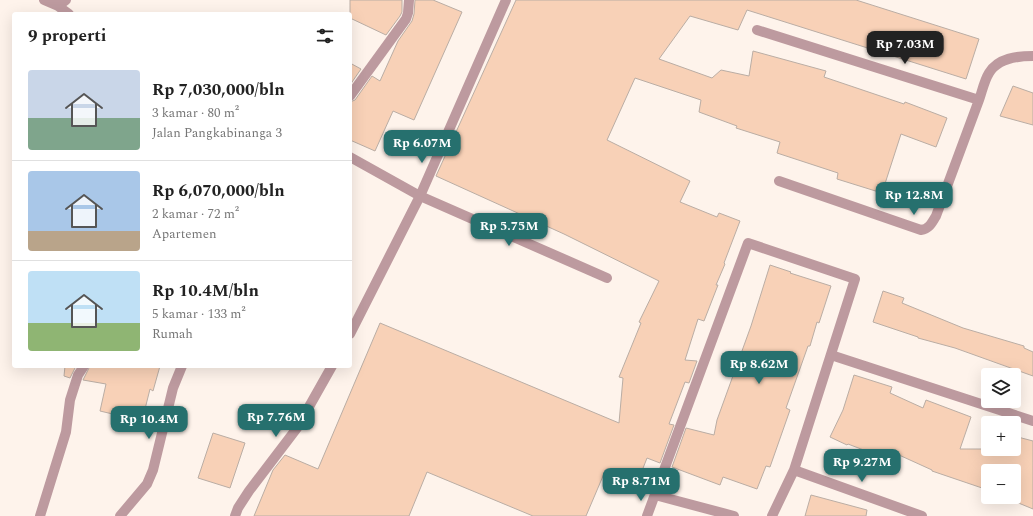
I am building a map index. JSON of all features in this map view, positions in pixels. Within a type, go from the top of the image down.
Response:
[{"type":"street","points":[[44,0],[62,3],[68,12]]},
{"type":"street","points":[[352,93],[406,19],[409,0]]},
{"type":"street","points":[[352,330],[420,196],[506,0]]},
{"type":"street","points":[[757,30],[979,100]]},
{"type":"street","points":[[779,181],[921,230],[926,229],[936,216],[989,73],[997,65],[1016,56],[1033,56]]},
{"type":"street","points":[[352,158],[420,196],[607,278]]},
{"type":"street","points":[[647,516],[748,243],[856,279],[794,470],[772,516]]},
{"type":"street","points":[[831,354],[1033,421]]},
{"type":"street","points":[[40,516],[66,432],[70,400],[78,375],[83,368]]},
{"type":"street","points":[[120,516],[147,484],[153,470],[173,388],[181,368]]},
{"type":"street","points":[[235,516],[238,508],[249,491],[297,428],[331,368]]},
{"type":"street","points":[[794,470],[922,516]]},
{"type":"street","points":[[655,496],[734,516]]},
{"type":"building","points":[[350,0],[402,0],[402,12],[386,35],[352,19],[352,12],[350,12]]},
{"type":"building","points":[[415,0],[433,0],[462,12],[414,120],[393,111],[375,151],[352,141],[352,101],[355,100],[372,76],[380,81],[398,41],[412,21]]},
{"type":"building","points":[[516,0],[856,0],[979,39],[966,79],[747,10],[738,30],[690,16],[659,59],[712,78],[721,70],[749,76],[753,51],[826,71],[824,77],[904,104],[905,102],[947,118],[936,147],[901,134],[882,193],[837,179],[838,173],[777,153],[780,142],[736,128],[737,126],[699,112],[701,100],[635,78],[607,140],[690,181],[680,202],[717,217],[719,213],[740,221],[704,321],[698,319],[685,360],[697,361],[689,383],[685,382],[669,424],[674,425],[660,463],[647,458],[638,481],[606,469],[586,516],[533,516],[427,472],[409,516],[254,516],[273,470],[285,455],[318,469],[380,323],[619,423],[623,378],[619,377],[641,323],[639,322],[659,281],[564,234],[436,176]]},
{"type":"building","points":[[352,64],[361,69],[352,82]]},
{"type":"building","points":[[1013,86],[1033,93],[1033,125],[1000,116]]},
{"type":"building","points":[[770,265],[831,286],[819,323],[817,322],[810,346],[808,346],[786,408],[790,410],[770,467],[766,466],[757,489],[723,477],[720,485],[672,467],[686,428],[714,435],[717,420],[751,326]]},
{"type":"building","points":[[883,291],[904,298],[902,303],[963,328],[1024,346],[1024,348],[1033,352],[1033,376],[1021,372],[1021,368],[1011,368],[955,348],[918,338],[873,322]]},
{"type":"building","points":[[65,368],[75,368],[70,378],[64,376]]},
{"type":"building","points":[[89,368],[159,368],[153,391],[150,389],[142,421],[100,411],[106,384],[83,380]]},
{"type":"building","points":[[854,375],[892,387],[890,393],[923,408],[926,400],[971,417],[960,449],[981,449],[981,456],[1021,456],[1021,438],[1033,441],[1033,509],[1021,504],[1021,464],[981,464],[981,488],[932,471],[899,455],[896,461],[875,452],[874,454],[848,444],[847,445],[830,437],[843,410]]},
{"type":"building","points":[[213,433],[245,443],[230,488],[198,478]]},
{"type":"building","points":[[811,495],[867,510],[866,516],[805,516]]}]
